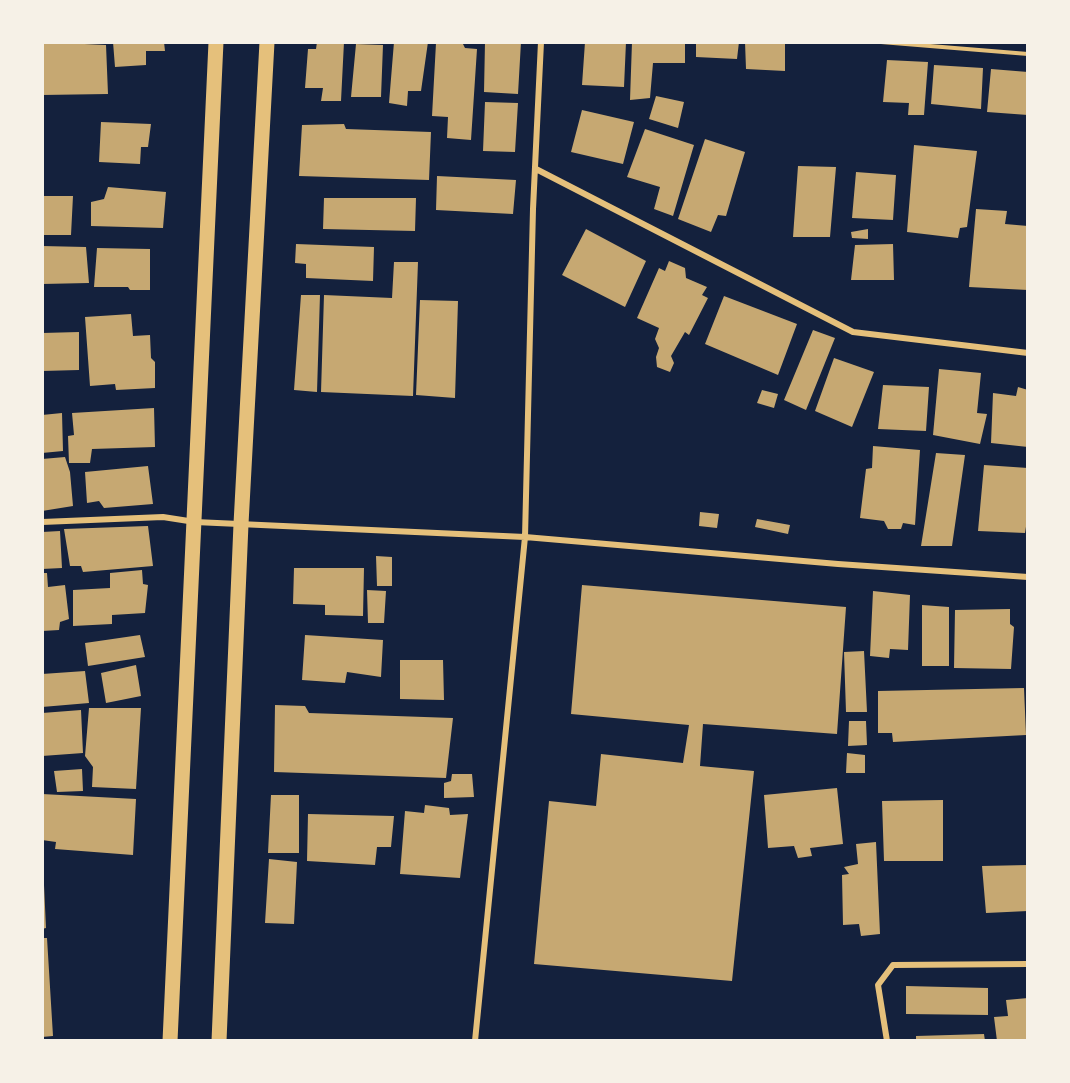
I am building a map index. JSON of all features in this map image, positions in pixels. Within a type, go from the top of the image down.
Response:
[{"type":"main road","points":[[170,1041],[216,42]]},
{"type":"main road","points":[[219,1041],[241,524],[267,42]]},
{"type":"street","points":[[475,1041],[525,537],[533,208],[541,42]]},
{"type":"street","points":[[536,169],[853,332],[1028,354]]},
{"type":"street","points":[[42,522],[163,517],[195,522],[525,537],[838,564],[1028,577]]},
{"type":"street","points":[[887,1041],[878,985],[893,965],[1028,964]]},
{"type":"path","points":[[881,42],[1028,54]]},
{"type":"building","points":[[42,42],[106,45],[108,94],[42,95]]},
{"type":"building","points":[[113,42],[164,42],[165,51],[146,51],[146,65],[115,67]]},
{"type":"building","points":[[317,42],[344,42],[341,101],[321,101],[323,88],[305,88],[308,49],[316,49]]},
{"type":"building","points":[[394,42],[428,42],[421,91],[408,91],[407,106],[389,103]]},
{"type":"building","points":[[462,42],[465,48],[477,49],[471,140],[447,138],[448,117],[432,116],[436,43]]},
{"type":"building","points":[[485,42],[521,42],[518,94],[484,92]]},
{"type":"building","points":[[585,42],[626,42],[624,87],[582,85]]},
{"type":"building","points":[[632,42],[685,42],[685,63],[653,63],[650,98],[630,100]]},
{"type":"building","points":[[696,42],[739,42],[737,59],[696,57]]},
{"type":"building","points":[[745,42],[785,42],[785,71],[746,69]]},
{"type":"building","points":[[356,44],[383,45],[381,97],[351,97]]},
{"type":"building","points":[[887,60],[928,62],[924,115],[908,115],[909,103],[883,102]]},
{"type":"building","points":[[934,65],[983,68],[981,109],[931,104]]},
{"type":"building","points":[[991,69],[1028,72],[1028,115],[987,112]]},
{"type":"building","points":[[656,96],[684,102],[678,128],[649,119]]},
{"type":"building","points":[[485,102],[518,103],[515,152],[483,151]]},
{"type":"building","points":[[582,110],[634,122],[623,164],[571,152]]},
{"type":"building","points":[[101,122],[151,124],[148,147],[141,147],[140,164],[99,162]]},
{"type":"building","points":[[344,124],[346,129],[431,132],[429,180],[299,176],[302,125]]},
{"type":"building","points":[[645,129],[694,145],[673,216],[654,209],[660,187],[627,177]]},
{"type":"building","points":[[705,139],[745,152],[726,216],[718,215],[711,232],[678,219]]},
{"type":"building","points":[[914,145],[977,151],[967,227],[960,228],[958,238],[907,232]]},
{"type":"building","points":[[798,166],[836,167],[830,237],[793,237]]},
{"type":"building","points":[[856,172],[896,175],[893,220],[852,218]]},
{"type":"building","points":[[437,176],[516,180],[513,214],[436,210]]},
{"type":"building","points":[[108,187],[166,192],[163,228],[91,226],[91,202],[104,199]]},
{"type":"building","points":[[42,196],[73,196],[71,235],[42,235]]},
{"type":"building","points":[[324,198],[416,198],[415,231],[323,229]]},
{"type":"building","points":[[976,209],[1007,211],[1005,224],[1028,226],[1028,290],[969,287]]},
{"type":"building","points":[[586,229],[646,261],[625,307],[562,275]]},
{"type":"building","points":[[868,229],[868,239],[852,238],[851,232]]},
{"type":"building","points":[[296,244],[374,247],[373,281],[306,278],[306,264],[295,263]]},
{"type":"building","points":[[893,244],[894,280],[851,280],[855,245]]},
{"type":"building","points":[[42,246],[86,247],[89,283],[42,284]]},
{"type":"building","points":[[97,248],[150,249],[150,290],[130,290],[128,287],[94,287]]},
{"type":"building","points":[[669,261],[685,268],[686,278],[707,287],[702,295],[708,298],[689,335],[685,332],[671,356],[674,363],[670,372],[657,367],[656,357],[659,348],[655,339],[659,328],[637,318],[659,268],[665,271]]},
{"type":"building","points":[[394,262],[418,262],[413,396],[321,392],[324,295],[392,298]]},
{"type":"building","points":[[301,295],[320,295],[317,392],[294,390]]},
{"type":"building","points":[[724,296],[797,324],[778,375],[705,344]]},
{"type":"building","points":[[420,300],[458,301],[455,398],[416,395]]},
{"type":"building","points":[[131,314],[133,336],[150,335],[151,358],[155,362],[155,388],[116,390],[115,384],[90,386],[85,317]]},
{"type":"building","points":[[813,330],[835,338],[806,410],[784,400]]},
{"type":"building","points":[[79,332],[79,370],[42,371],[42,333]]},
{"type":"building","points":[[834,358],[874,372],[852,427],[815,411]]},
{"type":"building","points":[[939,369],[981,373],[977,413],[987,414],[980,444],[933,435]]},
{"type":"building","points":[[883,385],[929,387],[926,431],[878,429]]},
{"type":"building","points":[[1018,387],[1028,390],[1028,447],[991,443],[993,393],[1016,396]]},
{"type":"building","points":[[762,390],[778,394],[774,408],[757,403]]},
{"type":"building","points":[[154,408],[155,447],[92,449],[90,463],[69,463],[68,436],[74,435],[72,413]]},
{"type":"building","points":[[62,413],[63,451],[42,453],[42,415]]},
{"type":"building","points":[[873,446],[920,450],[915,525],[903,523],[901,529],[888,529],[884,521],[860,518],[866,469],[872,468]]},
{"type":"building","points":[[936,453],[965,455],[952,546],[921,546]]},
{"type":"building","points":[[65,457],[70,472],[73,506],[42,511],[42,459]]},
{"type":"building","points":[[984,465],[1028,468],[1028,514],[1025,533],[978,531]]},
{"type":"building","points":[[148,466],[153,504],[104,508],[99,501],[87,503],[85,472]]},
{"type":"building","points":[[700,512],[719,514],[717,528],[699,526]]},
{"type":"building","points":[[757,519],[790,525],[788,534],[755,527]]},
{"type":"building","points":[[148,526],[153,566],[83,572],[81,566],[70,566],[64,529]]},
{"type":"building","points":[[60,531],[62,568],[42,569],[42,532]]},
{"type":"building","points":[[376,556],[392,557],[392,586],[377,586]]},
{"type":"building","points":[[294,568],[364,568],[363,616],[325,615],[325,605],[293,604]]},
{"type":"building","points":[[142,570],[143,584],[148,585],[145,613],[112,615],[112,624],[73,626],[73,590],[110,588],[110,573]]},
{"type":"building","points":[[42,573],[47,573],[48,587],[65,585],[69,619],[60,622],[59,630],[42,631]]},
{"type":"building","points":[[582,585],[846,607],[837,734],[703,724],[700,766],[754,771],[732,981],[534,964],[549,801],[596,806],[601,754],[683,763],[689,725],[571,714]]},
{"type":"building","points":[[367,590],[386,591],[384,623],[368,623]]},
{"type":"building","points":[[873,591],[910,595],[908,650],[890,649],[889,658],[870,656]]},
{"type":"building","points":[[922,605],[949,607],[949,666],[922,666]]},
{"type":"building","points":[[1010,609],[1010,624],[1014,627],[1011,669],[954,668],[955,610]]},
{"type":"building","points":[[140,635],[145,657],[88,666],[85,643]]},
{"type":"building","points":[[305,635],[383,640],[381,677],[347,672],[345,683],[302,680]]},
{"type":"building","points":[[864,651],[867,712],[846,712],[844,652]]},
{"type":"building","points":[[400,660],[443,660],[444,700],[400,699]]},
{"type":"building","points":[[136,665],[141,696],[106,703],[101,673]]},
{"type":"building","points":[[85,671],[89,703],[42,707],[42,674]]},
{"type":"building","points":[[1024,688],[1026,735],[893,742],[892,733],[878,733],[878,691]]},
{"type":"building","points":[[275,705],[305,706],[309,713],[453,718],[446,778],[274,772]]},
{"type":"building","points":[[89,708],[141,708],[136,789],[92,787],[93,767],[85,756]]},
{"type":"building","points":[[81,710],[83,753],[42,756],[42,713]]},
{"type":"building","points":[[849,721],[866,721],[867,745],[848,746]]},
{"type":"building","points":[[847,753],[865,755],[865,773],[846,773]]},
{"type":"building","points":[[82,769],[83,791],[57,792],[54,771]]},
{"type":"building","points":[[452,774],[472,774],[474,797],[444,798],[444,783],[451,781]]},
{"type":"building","points":[[837,788],[843,844],[810,848],[812,856],[798,858],[794,846],[768,848],[764,795]]},
{"type":"building","points":[[42,794],[136,799],[133,855],[55,849],[56,842],[42,840]]},
{"type":"building","points":[[271,795],[299,795],[299,853],[268,853]]},
{"type":"building","points":[[943,800],[943,861],[884,861],[882,801]]},
{"type":"building","points":[[425,805],[449,808],[450,815],[468,814],[460,878],[400,874],[405,811],[424,813]]},
{"type":"building","points":[[308,814],[394,816],[391,847],[377,847],[375,865],[307,861]]},
{"type":"building","points":[[876,842],[880,934],[861,936],[859,924],[843,925],[842,875],[849,874],[844,867],[858,864],[856,844]]},
{"type":"building","points":[[269,859],[297,862],[294,924],[265,923]]},
{"type":"building","points":[[1028,865],[1028,911],[986,913],[982,866]]},
{"type":"building","points":[[44,885],[46,928],[42,929],[42,886]]},
{"type":"building","points":[[42,938],[47,938],[53,1036],[42,1037]]},
{"type":"building","points":[[906,986],[988,988],[988,1015],[906,1014]]},
{"type":"building","points":[[1028,998],[1028,1041],[997,1041],[994,1017],[1008,1016],[1006,1000]]},
{"type":"building","points":[[984,1034],[985,1041],[916,1041],[916,1036]]}]
